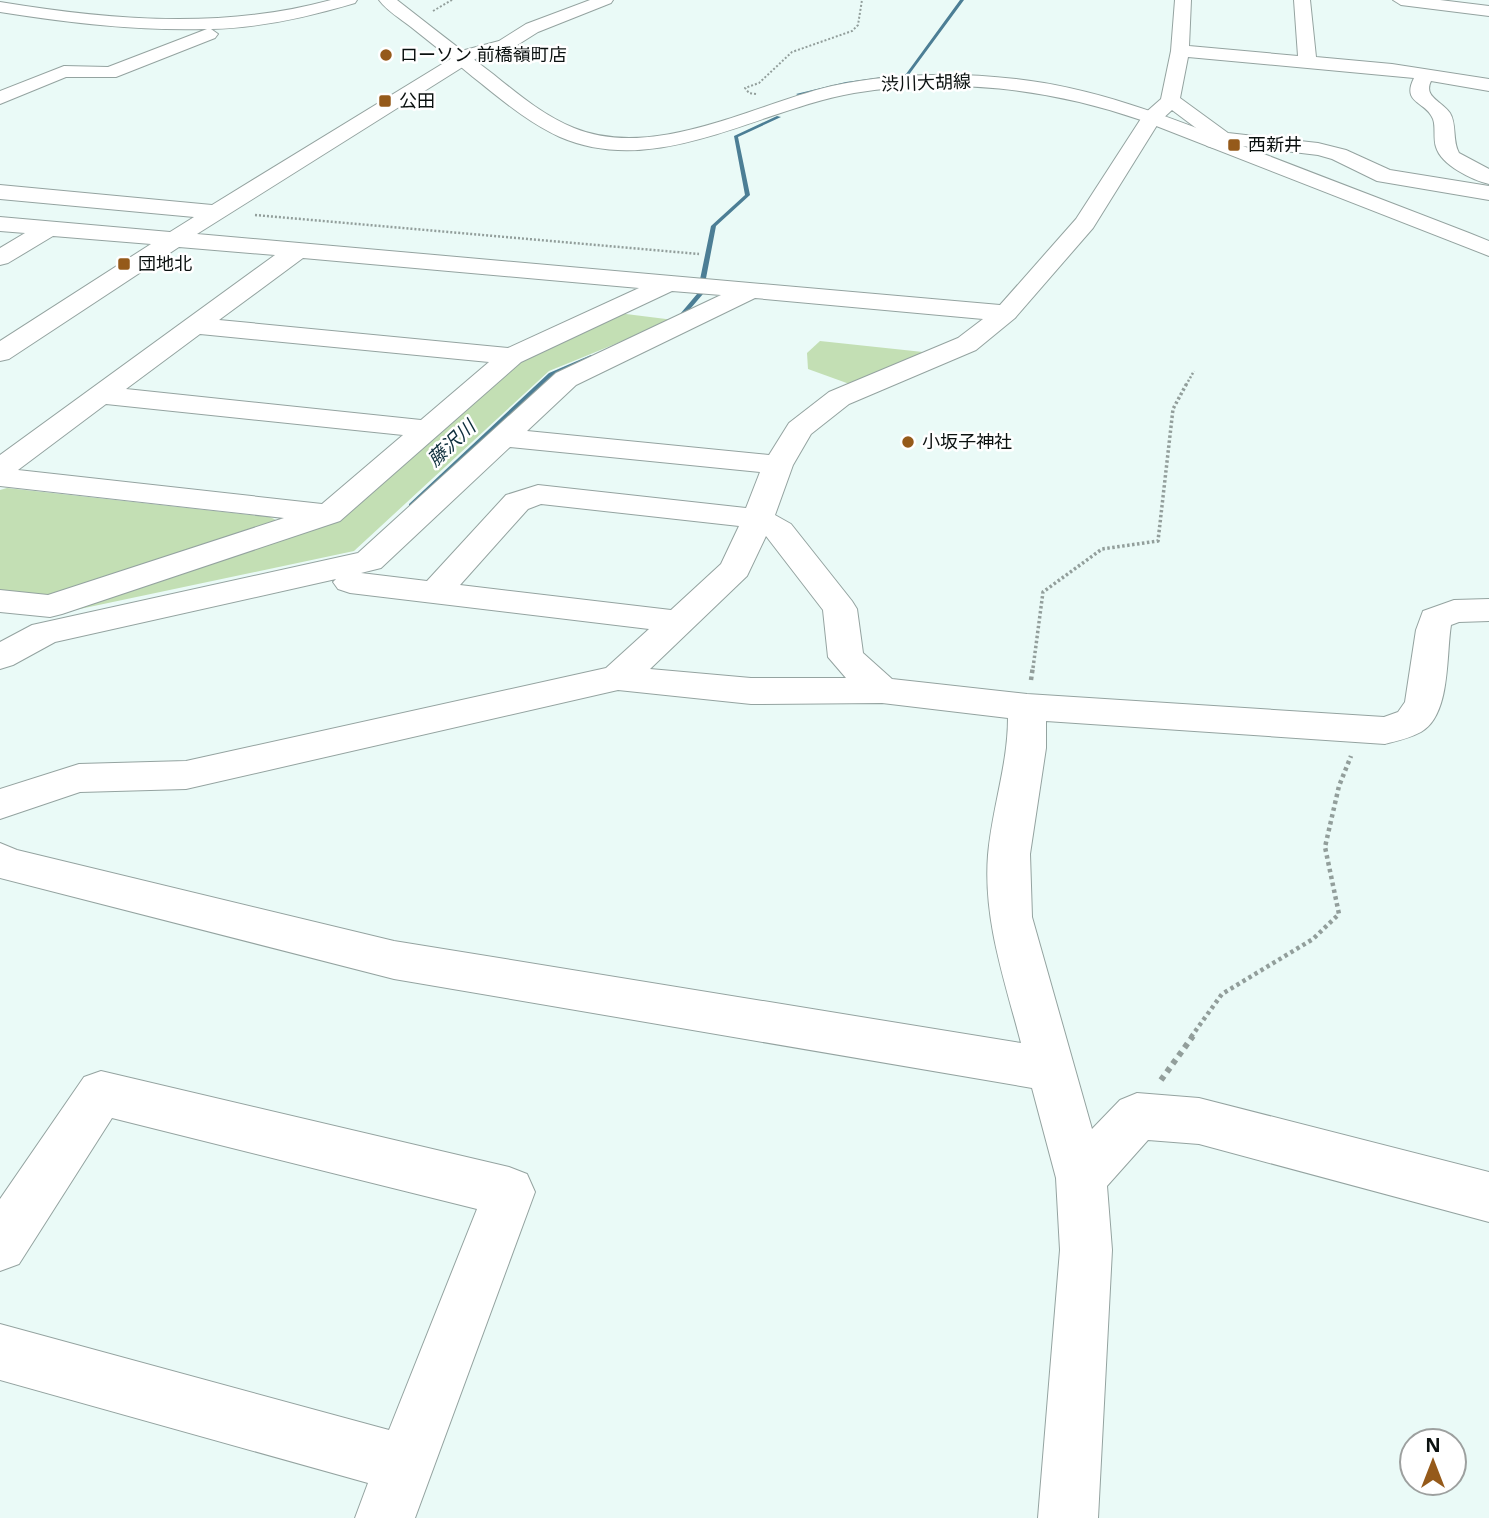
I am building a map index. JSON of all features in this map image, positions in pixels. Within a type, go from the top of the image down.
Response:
[{"type":"street","points":[[0,8],[64,19],[132,26],[201,26],[309,11],[349,0]]},
{"type":"street","name":"渋川大胡線","points":[[387,0],[551,127],[598,140],[646,142],[683,138],[839,90],[883,84],[970,81],[1056,91],[1111,104],[1218,140],[1489,249]]},
{"type":"street","points":[[0,353],[216,212],[471,54],[505,45],[532,28],[605,0]]},
{"type":"street","points":[[618,678],[735,569],[758,519],[778,465],[799,429],[839,398],[967,344],[1006,313],[1085,223],[1151,118],[1171,100],[1180,51],[1183,0]]},
{"type":"street","points":[[1302,0],[1308,62]]},
{"type":"street","points":[[1401,0],[1442,3],[1489,11]]},
{"type":"street","points":[[0,98],[64,71],[110,73],[244,21]]},
{"type":"street","points":[[1180,51],[1392,69],[1489,85]]},
{"type":"street","points":[[1424,75],[1419,87],[1420,95],[1442,116],[1446,148],[1452,157],[1489,178]]},
{"type":"street","points":[[1171,100],[1218,140],[1339,153],[1385,176],[1489,193]]},
{"type":"street","points":[[0,192],[216,212]]},
{"type":"street","points":[[0,224],[1006,313]]},
{"type":"street","points":[[0,258],[49,228]]},
{"type":"street","points":[[0,469],[298,250]]},
{"type":"street","points":[[1,601],[50,606],[329,514],[512,356],[669,283]]},
{"type":"street","points":[[0,657],[44,633],[369,561],[566,379],[751,291]]},
{"type":"street","points":[[196,326],[512,356]]},
{"type":"street","points":[[101,395],[427,429]]},
{"type":"street","points":[[501,437],[778,465]]},
{"type":"street","points":[[0,477],[329,514]]},
{"type":"street","points":[[435,592],[517,502],[538,494],[758,519],[780,531],[840,609],[846,657],[882,690]]},
{"type":"street","points":[[350,582],[681,622]]},
{"type":"street","points":[[0,804],[79,778],[186,775],[618,678],[751,691],[882,690],[1027,707],[1385,731],[1413,720],[1426,699],[1434,619],[1454,611],[1489,610]]},
{"type":"street","points":[[1027,707],[1027,748],[1009,854],[1010,918],[1081,1178],[1086,1250],[1068,1518]]},
{"type":"street","points":[[0,859],[4,863],[394,960],[1050,1069]]},
{"type":"street","points":[[0,1245],[101,1093],[509,1192],[385,1518]]},
{"type":"street","points":[[1081,1178],[1137,1116],[1199,1121],[1489,1197]]},
{"type":"street","points":[[0,1352],[405,1464]]},
{"type":"path","points":[[804,101],[749,93],[745,89],[759,83],[792,52],[852,31],[858,24],[862,0]]},
{"type":"path","points":[[216,212],[699,254]]},
{"type":"path","points":[[1027,707],[1043,592],[1102,549],[1158,541],[1173,409],[1195,371]]},
{"type":"path","points":[[1137,1116],[1222,994],[1313,939],[1339,914],[1325,847],[1339,786],[1362,729]]},
{"type":"green space","points":[[618,313],[674,320],[549,371],[354,551],[56,614],[337,518],[518,360]]},
{"type":"green space","points":[[820,341],[923,352],[855,386],[808,369],[807,353]]},
{"type":"green space","points":[[7,488],[270,517],[278,521],[52,600],[0,595],[0,490]]},
{"type":"waterway","name":"藤沢川","points":[[798,94],[846,83],[907,75],[962,0]]},
{"type":"waterway","name":"藤沢川","points":[[677,321],[700,294],[714,226],[748,195],[736,136],[779,117]]},
{"type":"waterway","name":"藤沢川","points":[[411,505],[551,374],[593,356]]},
{"type":"place","name":"ローソン 前橋嶺町店","points":[[386,55]]},
{"type":"place","name":"公田","points":[[385,101]]},
{"type":"place","name":"西新井","points":[[1234,145]]},
{"type":"place","name":"団地北","points":[[124,264]]},
{"type":"place","name":"小坂子神社","points":[[908,442]]}]
